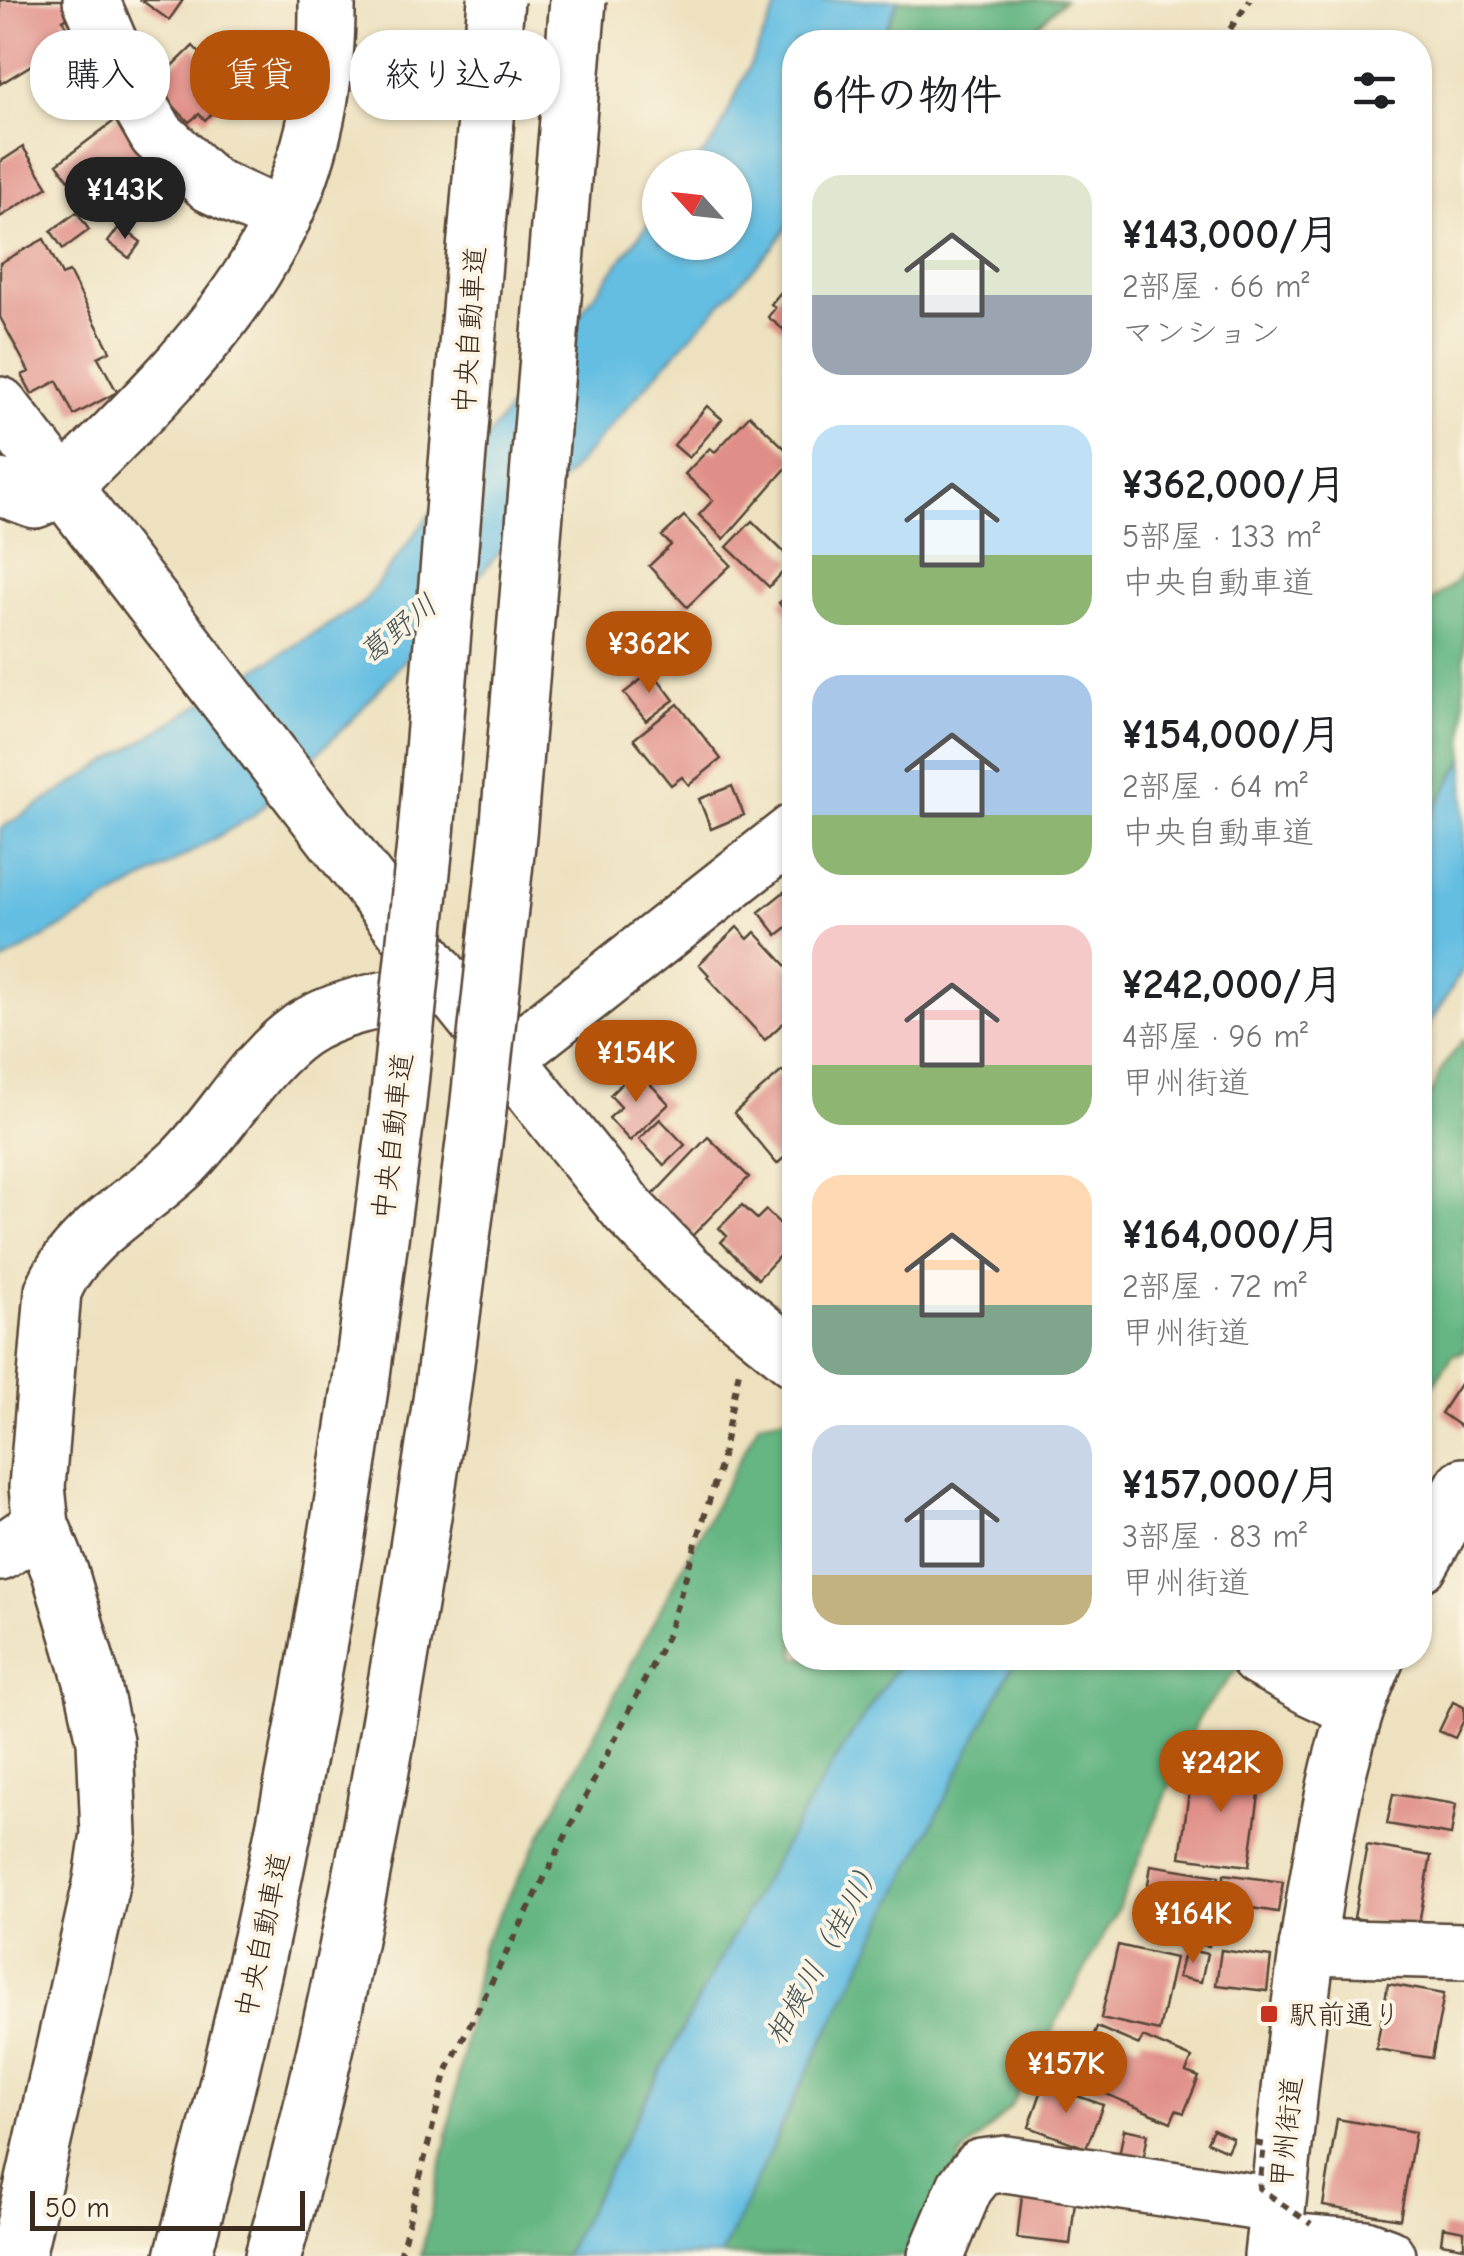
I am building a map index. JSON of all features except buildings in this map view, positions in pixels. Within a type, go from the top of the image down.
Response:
[{"type":"main road","points":[[91,0],[126,79],[157,135],[211,186],[283,218]]},
{"type":"main road","points":[[0,487],[34,500],[62,488],[198,350],[254,274],[283,218],[314,133],[327,46],[327,0]]},
{"type":"main road","name":"中央自動車道","points":[[183,2256],[262,1943],[335,1556],[362,1375],[398,1103],[426,834],[496,0]]},
{"type":"main road","points":[[273,2256],[354,1921],[384,1765],[442,1394],[508,835],[578,0]]},
{"type":"main road","points":[[0,405],[448,987],[629,1212],[687,1270],[782,1349]]},
{"type":"main road","points":[[507,1058],[782,841]]},
{"type":"main road","points":[[17,2256],[109,1834],[105,1741],[60,1572],[21,1539],[37,1488],[49,1313],[60,1272],[121,1212],[184,1161],[270,1057],[300,1031],[328,1015],[448,987]]},
{"type":"main road","points":[[1432,1543],[1464,1486]]},
{"type":"main road","points":[[1279,1670],[1354,1708]]},
{"type":"main road","name":"甲州街道","points":[[1280,2231],[1307,1947],[1334,1785],[1354,1708],[1371,1670]]},
{"type":"main road","points":[[1307,1947],[1464,1951]]},
{"type":"main road","points":[[936,2256],[965,2187],[982,2167],[1006,2164],[1387,2256]]},
{"type":"path","points":[[1229,30],[1250,0]]},
{"type":"path","points":[[400,2256],[447,2070],[668,1634],[720,1466],[749,1323]]},
{"type":"path","points":[[1254,2143],[1264,2145],[1259,2188],[1280,2231]]},
{"type":"green space","points":[[898,0],[1064,0],[1033,30],[886,30]]},
{"type":"green space","points":[[1464,571],[1464,759],[1432,813],[1432,600]]},
{"type":"green space","points":[[1464,1039],[1464,1351],[1453,1355],[1432,1387],[1432,1092],[1442,1068]]},
{"type":"green space","points":[[782,1418],[782,1670],[895,1670],[766,1876],[564,2256],[421,2256],[447,2140],[481,1949],[759,1422]]},
{"type":"green space","points":[[1008,1670],[1236,1670],[1199,1717],[1118,1909],[1010,2108],[961,2156],[923,2256],[721,2256],[798,2091]]},
{"type":"water","name":"葛野川","points":[[780,0],[898,0],[885,30],[782,30],[782,234],[352,720],[253,816],[0,963],[0,829],[363,603],[642,232],[642,260],[752,260],[752,150],[706,150],[717,136]]},
{"type":"water","points":[[1464,759],[1464,968],[1432,1020],[1432,813]]},
{"type":"water","name":"相模川（桂川）","points":[[895,1670],[1010,1670],[798,2091],[721,2256],[564,2256],[766,1876]]},
{"type":"place","name":"駅前通り","points":[[1269,2014]]}]
